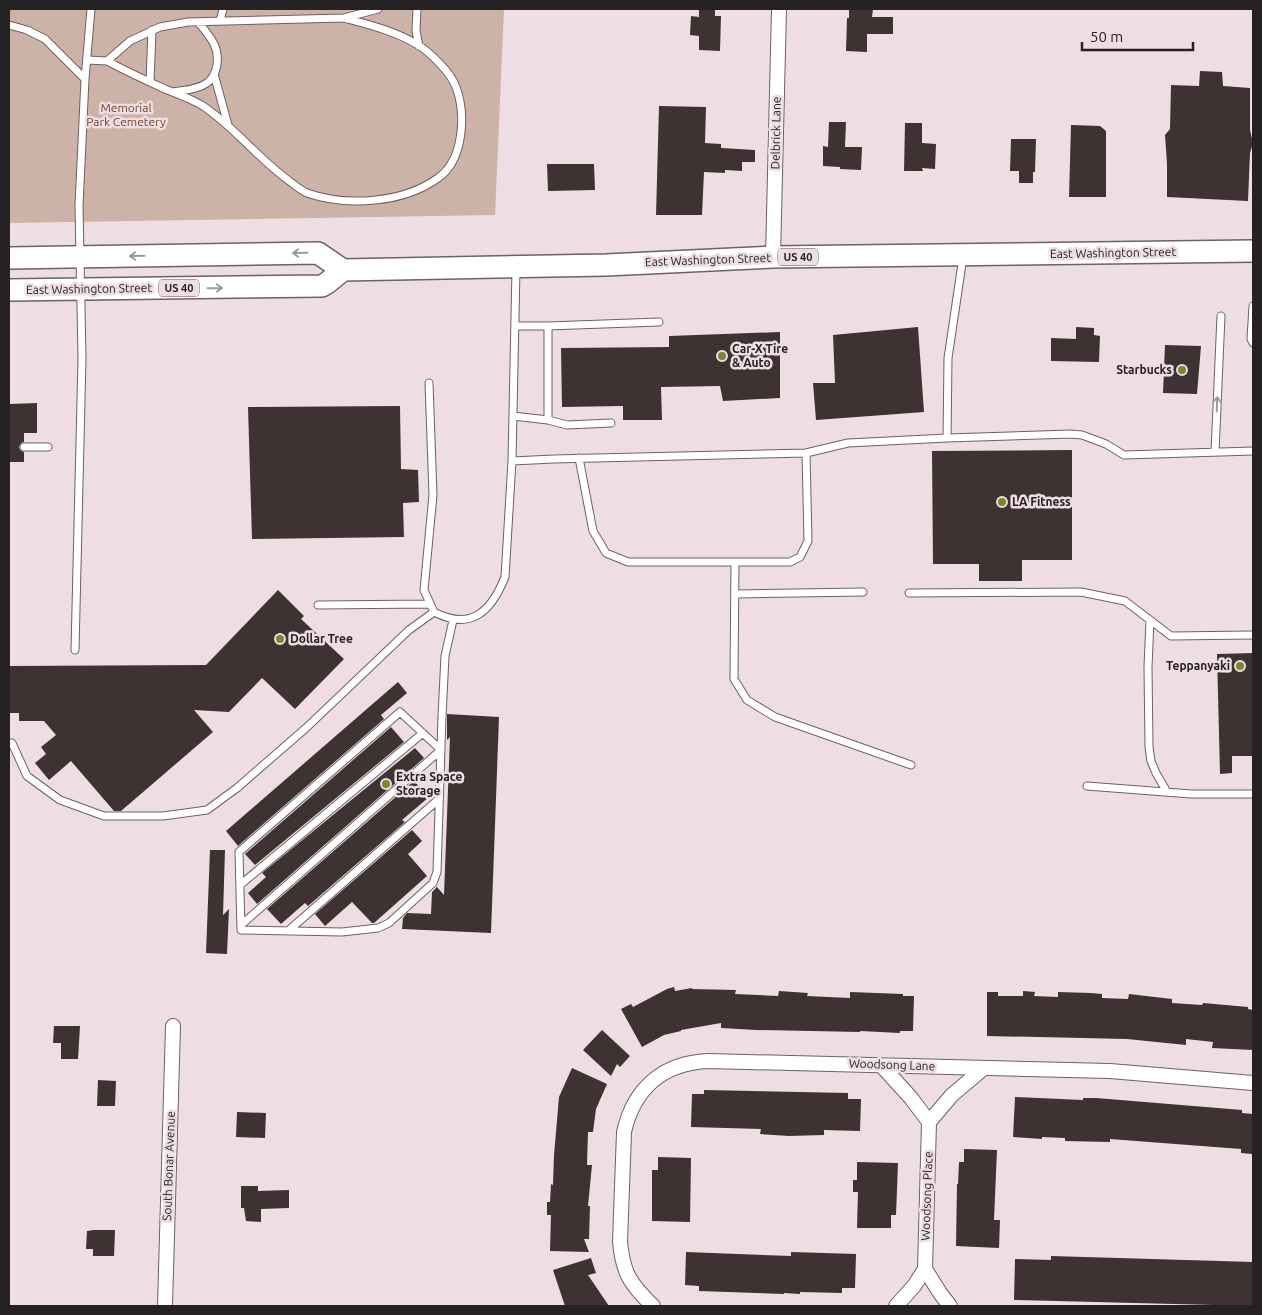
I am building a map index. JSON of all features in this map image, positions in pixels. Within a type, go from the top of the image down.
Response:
[{"type":"main road","name":"East Washington Street","points":[[9,290],[322,286],[344,270],[606,265],[773,258],[1253,251]]},
{"type":"main road","points":[[9,258],[318,253],[344,270]]},
{"type":"street","name":"Delbrick Lane","points":[[773,258],[780,9]]},
{"type":"street","name":"South Bonar Avenue","points":[[164,1306],[173,1026]]},
{"type":"street","name":"Woodsong Lane","points":[[653,1306],[626,1274],[620,1242],[623,1143],[627,1118],[633,1105],[647,1086],[672,1068],[682,1064],[708,1061],[1110,1071],[1253,1083]]},
{"type":"street","points":[[881,1065],[911,1098],[929,1122],[952,1095],[984,1068]]},
{"type":"street","name":"Woodsong Place","points":[[924,1269],[929,1122]]},
{"type":"street","points":[[896,1306],[910,1290],[924,1269],[950,1306]]},
{"type":"lane","points":[[75,650],[82,359],[79,204],[85,79],[91,9]]},
{"type":"lane","points":[[220,21],[223,9]]},
{"type":"lane","points":[[107,61],[130,41],[160,27],[198,22],[344,18],[378,9]]},
{"type":"lane","points":[[417,9],[416,31],[419,46]]},
{"type":"lane","points":[[87,60],[107,61],[202,105],[280,174],[306,192],[343,200],[383,199],[415,192],[440,177],[449,166],[455,154],[460,138],[462,114],[456,86],[440,64],[419,46],[386,30],[344,18]]},
{"type":"lane","points":[[173,92],[197,88],[208,83],[214,74],[217,62],[215,45],[198,22]]},
{"type":"lane","points":[[9,25],[27,30],[44,39],[85,79]]},
{"type":"lane","points":[[150,82],[152,30]]},
{"type":"lane","points":[[214,74],[228,126]]},
{"type":"lane","points":[[946,438],[948,358],[963,255]]},
{"type":"lane","points":[[429,383],[433,495],[424,590],[434,612],[453,620],[467,620],[480,614],[492,604],[505,577],[512,461],[516,267]]},
{"type":"lane","points":[[1253,306],[1253,343]]},
{"type":"lane","points":[[1215,452],[1221,316]]},
{"type":"lane","points":[[514,326],[659,322]]},
{"type":"lane","points":[[548,326],[548,420]]},
{"type":"lane","points":[[513,416],[548,420],[567,425],[611,424]]},
{"type":"lane","points":[[512,461],[806,453],[848,443],[1071,434],[1082,435],[1106,444],[1124,455],[1253,451]]},
{"type":"lane","points":[[24,447],[48,447]]},
{"type":"lane","points":[[579,458],[592,531],[606,553],[628,562],[790,562],[800,557],[808,541],[806,453]]},
{"type":"lane","points":[[735,562],[734,679],[747,700],[775,717],[911,765]]},
{"type":"lane","points":[[735,594],[863,592]]},
{"type":"lane","points":[[909,592],[1081,592],[1125,601],[1171,636],[1253,635]]},
{"type":"lane","points":[[318,605],[429,604]]},
{"type":"lane","points":[[9,743],[12,743],[27,776],[60,800],[104,816],[163,816],[207,810],[237,788],[299,734],[409,630],[434,612]]},
{"type":"lane","points":[[441,750],[400,712],[239,852],[241,930],[342,932],[378,928],[390,923],[433,883],[437,872],[446,656],[453,620]]},
{"type":"lane","points":[[1150,620],[1148,667],[1149,747],[1151,761],[1167,792]]},
{"type":"lane","points":[[240,885],[423,733]]},
{"type":"lane","points":[[241,925],[441,750]]},
{"type":"lane","points":[[1087,786],[1167,792],[1253,794]]},
{"type":"lane","points":[[288,931],[439,799]]},
{"type":"green space","name":"Memorial Park Cemetery","points":[[9,9],[504,9],[495,215],[9,223]]},
{"type":"building","points":[[699,9],[715,9],[715,16],[721,16],[720,51],[699,50],[699,36],[690,35],[691,16],[699,17]]},
{"type":"building","points":[[849,9],[873,9],[872,17],[893,17],[893,34],[867,34],[867,52],[846,51]]},
{"type":"building","points":[[1200,71],[1222,72],[1223,86],[1250,88],[1250,130],[1253,143],[1250,153],[1248,201],[1167,197],[1165,135],[1170,129],[1171,85],[1199,86]]},
{"type":"building","points":[[659,106],[706,107],[705,143],[721,144],[721,148],[755,150],[755,162],[742,162],[742,171],[725,170],[725,173],[704,172],[702,215],[656,215]]},
{"type":"building","points":[[829,122],[846,122],[845,147],[862,147],[861,170],[823,166],[823,146],[828,147]]},
{"type":"building","points":[[905,123],[922,123],[922,143],[936,144],[935,169],[922,168],[923,171],[904,171]]},
{"type":"building","points":[[1071,125],[1100,126],[1106,131],[1106,197],[1069,197]]},
{"type":"building","points":[[1011,139],[1036,139],[1033,183],[1019,183],[1019,171],[1010,171]]},
{"type":"building","points":[[547,164],[594,164],[595,190],[548,191]]},
{"type":"building","points":[[918,327],[924,412],[816,420],[813,383],[835,383],[833,335]]},
{"type":"building","points":[[1076,327],[1094,328],[1094,335],[1100,336],[1099,362],[1051,361],[1051,338],[1076,339]]},
{"type":"building","points":[[780,332],[780,398],[723,401],[720,386],[661,387],[662,420],[623,420],[623,406],[562,407],[561,348],[669,347],[669,336]]},
{"type":"building","name":"Starbucks","points":[[1165,345],[1201,346],[1197,394],[1163,393]]},
{"type":"building","points":[[37,403],[37,433],[24,433],[24,442],[19,447],[24,452],[24,462],[9,462],[9,404]]},
{"type":"building","points":[[400,406],[401,469],[418,470],[419,502],[403,503],[404,537],[252,539],[248,407]]},
{"type":"building","name":"LA Fitness","points":[[1072,450],[1072,560],[1022,560],[1022,581],[979,581],[979,564],[933,564],[932,451]]},
{"type":"building","points":[[278,590],[304,616],[301,619],[344,659],[295,709],[262,678],[229,712],[194,710],[213,732],[121,811],[114,811],[71,761],[49,780],[35,763],[46,754],[41,747],[56,735],[44,721],[19,721],[19,713],[9,713],[9,666],[206,665]]},
{"type":"building","points":[[1253,653],[1253,756],[1232,756],[1232,773],[1220,774],[1217,654]]},
{"type":"building","points":[[398,682],[407,693],[381,715],[384,719],[238,846],[226,831]]},
{"type":"building","points":[[447,714],[499,717],[491,933],[402,929],[403,918],[407,913],[431,914],[432,892],[437,887],[444,895],[450,737],[447,740]]},
{"type":"building","points":[[391,727],[404,742],[255,865],[245,854]]},
{"type":"building","points":[[415,748],[424,758],[257,904],[248,893],[266,877],[262,873]]},
{"type":"building","points":[[414,781],[429,797],[402,820],[405,822],[308,906],[305,903],[281,924],[267,909]]},
{"type":"building","points":[[412,830],[422,841],[408,854],[427,876],[374,923],[352,902],[325,926],[315,914]]},
{"type":"building","points":[[210,850],[225,850],[223,915],[229,909],[227,954],[206,953]]},
{"type":"building","points":[[674,987],[675,991],[692,988],[736,990],[735,994],[778,996],[779,991],[808,993],[807,996],[850,998],[850,992],[914,996],[913,1031],[900,1031],[900,1033],[756,1030],[721,1028],[721,1023],[664,1035],[642,1047],[621,1009],[631,1004],[633,1007]]},
{"type":"building","points":[[1023,991],[1035,992],[1034,996],[1058,997],[1058,992],[1091,993],[1102,994],[1102,998],[1128,999],[1129,994],[1172,999],[1172,1003],[1202,1005],[1203,1003],[1248,1007],[1248,1009],[1253,1010],[1253,1050],[1212,1048],[1213,1042],[1186,1039],[1186,1045],[1127,1039],[987,1036],[987,992],[998,992],[998,996],[1023,996]]},
{"type":"building","points":[[54,1026],[80,1026],[78,1059],[61,1059],[61,1043],[53,1043]]},
{"type":"building","points":[[602,1030],[630,1056],[620,1067],[617,1064],[611,1076],[583,1050]]},
{"type":"building","points":[[572,1068],[607,1084],[596,1109],[593,1132],[588,1132],[587,1165],[592,1165],[588,1206],[590,1206],[589,1239],[584,1239],[589,1252],[550,1251],[551,1215],[547,1215],[547,1202],[550,1202],[551,1184],[553,1185],[559,1097]]},
{"type":"building","points":[[98,1080],[116,1081],[115,1106],[97,1106]]},
{"type":"building","points":[[704,1090],[848,1093],[848,1099],[861,1099],[860,1131],[824,1130],[824,1135],[789,1136],[760,1134],[761,1129],[691,1127],[692,1094],[704,1094]]},
{"type":"building","points":[[1015,1097],[1083,1100],[1083,1098],[1096,1098],[1242,1110],[1242,1113],[1253,1114],[1252,1154],[1241,1153],[1241,1149],[1110,1139],[1110,1142],[1065,1141],[1065,1138],[1013,1137]]},
{"type":"building","points":[[237,1112],[266,1113],[265,1138],[236,1137]]},
{"type":"building","points":[[964,1149],[997,1150],[994,1220],[1000,1220],[999,1248],[956,1246],[957,1184],[959,1162],[964,1162]]},
{"type":"building","points":[[658,1157],[691,1158],[690,1222],[652,1221],[652,1170],[658,1170]]},
{"type":"building","points":[[857,1162],[898,1163],[896,1215],[891,1215],[891,1228],[857,1228],[858,1192],[853,1192],[853,1180],[857,1180]]},
{"type":"building","points":[[241,1186],[258,1186],[258,1191],[289,1190],[289,1208],[261,1209],[261,1222],[246,1221],[244,1208],[241,1208]]},
{"type":"building","points":[[115,1230],[114,1256],[93,1256],[93,1249],[86,1249],[87,1231]]},
{"type":"building","points":[[686,1252],[791,1256],[791,1252],[856,1254],[855,1288],[842,1288],[842,1293],[800,1292],[800,1294],[699,1291],[699,1286],[685,1285]]},
{"type":"building","points":[[1051,1256],[1253,1262],[1253,1306],[1014,1300],[1015,1259],[1051,1260]]},
{"type":"building","points":[[591,1258],[596,1273],[588,1275],[609,1306],[565,1306],[553,1270]]},
{"type":"place","name":"Car-X Tire & Auto","points":[[722,356]]},
{"type":"place","name":"Starbucks","points":[[1182,370]]},
{"type":"place","name":"LA Fitness","points":[[1002,502]]},
{"type":"place","name":"Dollar Tree","points":[[280,639]]},
{"type":"place","name":"Teppanyaki","points":[[1240,666]]},
{"type":"place","name":"Extra Space Storage","points":[[386,784]]}]
